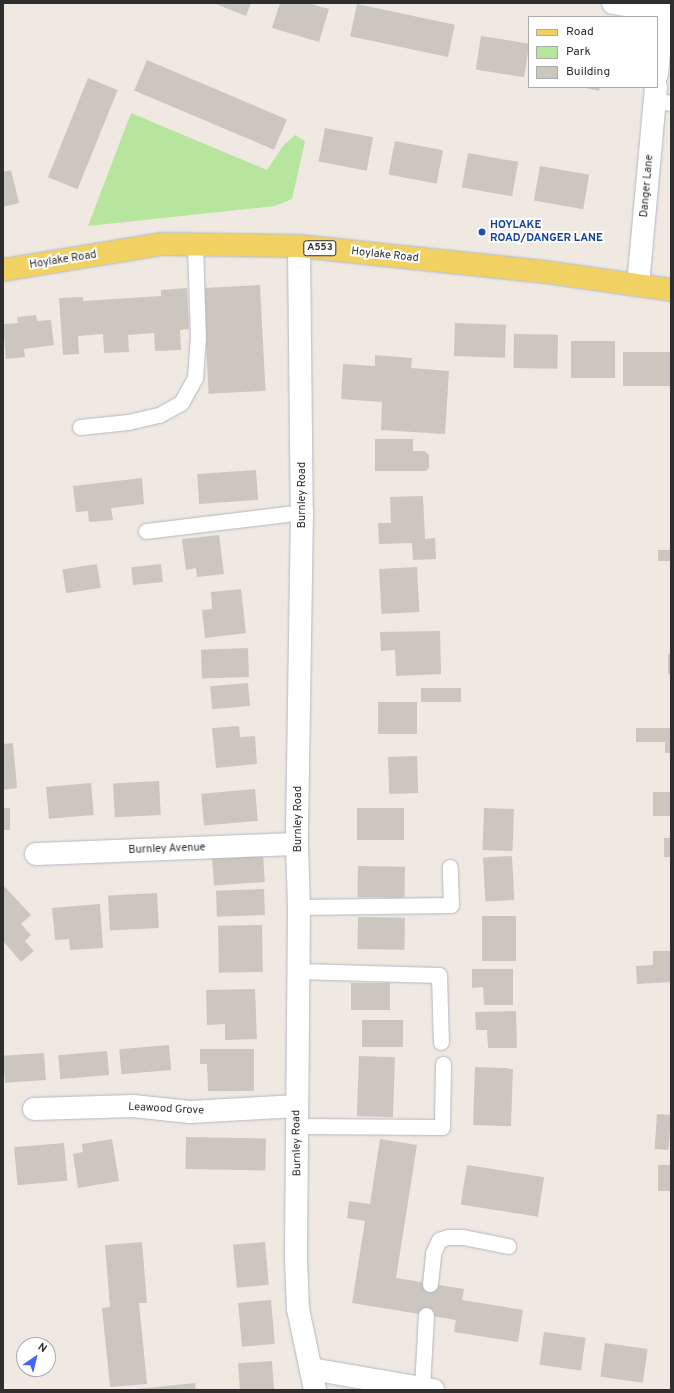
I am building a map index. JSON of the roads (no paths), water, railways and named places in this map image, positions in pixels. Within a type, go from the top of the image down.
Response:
[{"type":"main road","name":"Hoylake Road","points":[[3,270],[161,244],[299,246],[545,272],[671,290]]},
{"type":"street","points":[[613,3],[663,7],[658,63]]},
{"type":"street","name":"Danger Lane","points":[[638,285],[660,97]]},
{"type":"street","name":"Burnley Road","points":[[299,246],[302,512],[297,844],[299,907],[296,1258],[298,1309],[313,1380]]},
{"type":"street","name":"Burnley Avenue","points":[[36,854],[297,844]]},
{"type":"street","name":"Leawood Grove","points":[[34,1109],[132,1106],[190,1112],[298,1116]]},
{"type":"street","points":[[313,1380],[427,1389]]},
{"type":"lane","points":[[80,427],[128,422],[147,418],[159,415],[181,403],[195,378],[198,339],[195,245]]},
{"type":"lane","points":[[146,531],[302,512]]},
{"type":"lane","points":[[299,907],[451,905],[450,867]]},
{"type":"lane","points":[[298,971],[439,975],[441,1042]]},
{"type":"lane","points":[[298,1116],[442,1127],[443,1064]]},
{"type":"lane","points":[[430,1284],[433,1253],[439,1240],[448,1237],[463,1237],[508,1246]]},
{"type":"lane","points":[[426,1315],[427,1389]]},
{"type":"place","name":"HOYLAKE ROAD/DANGER LANE","points":[[482,232]]}]
